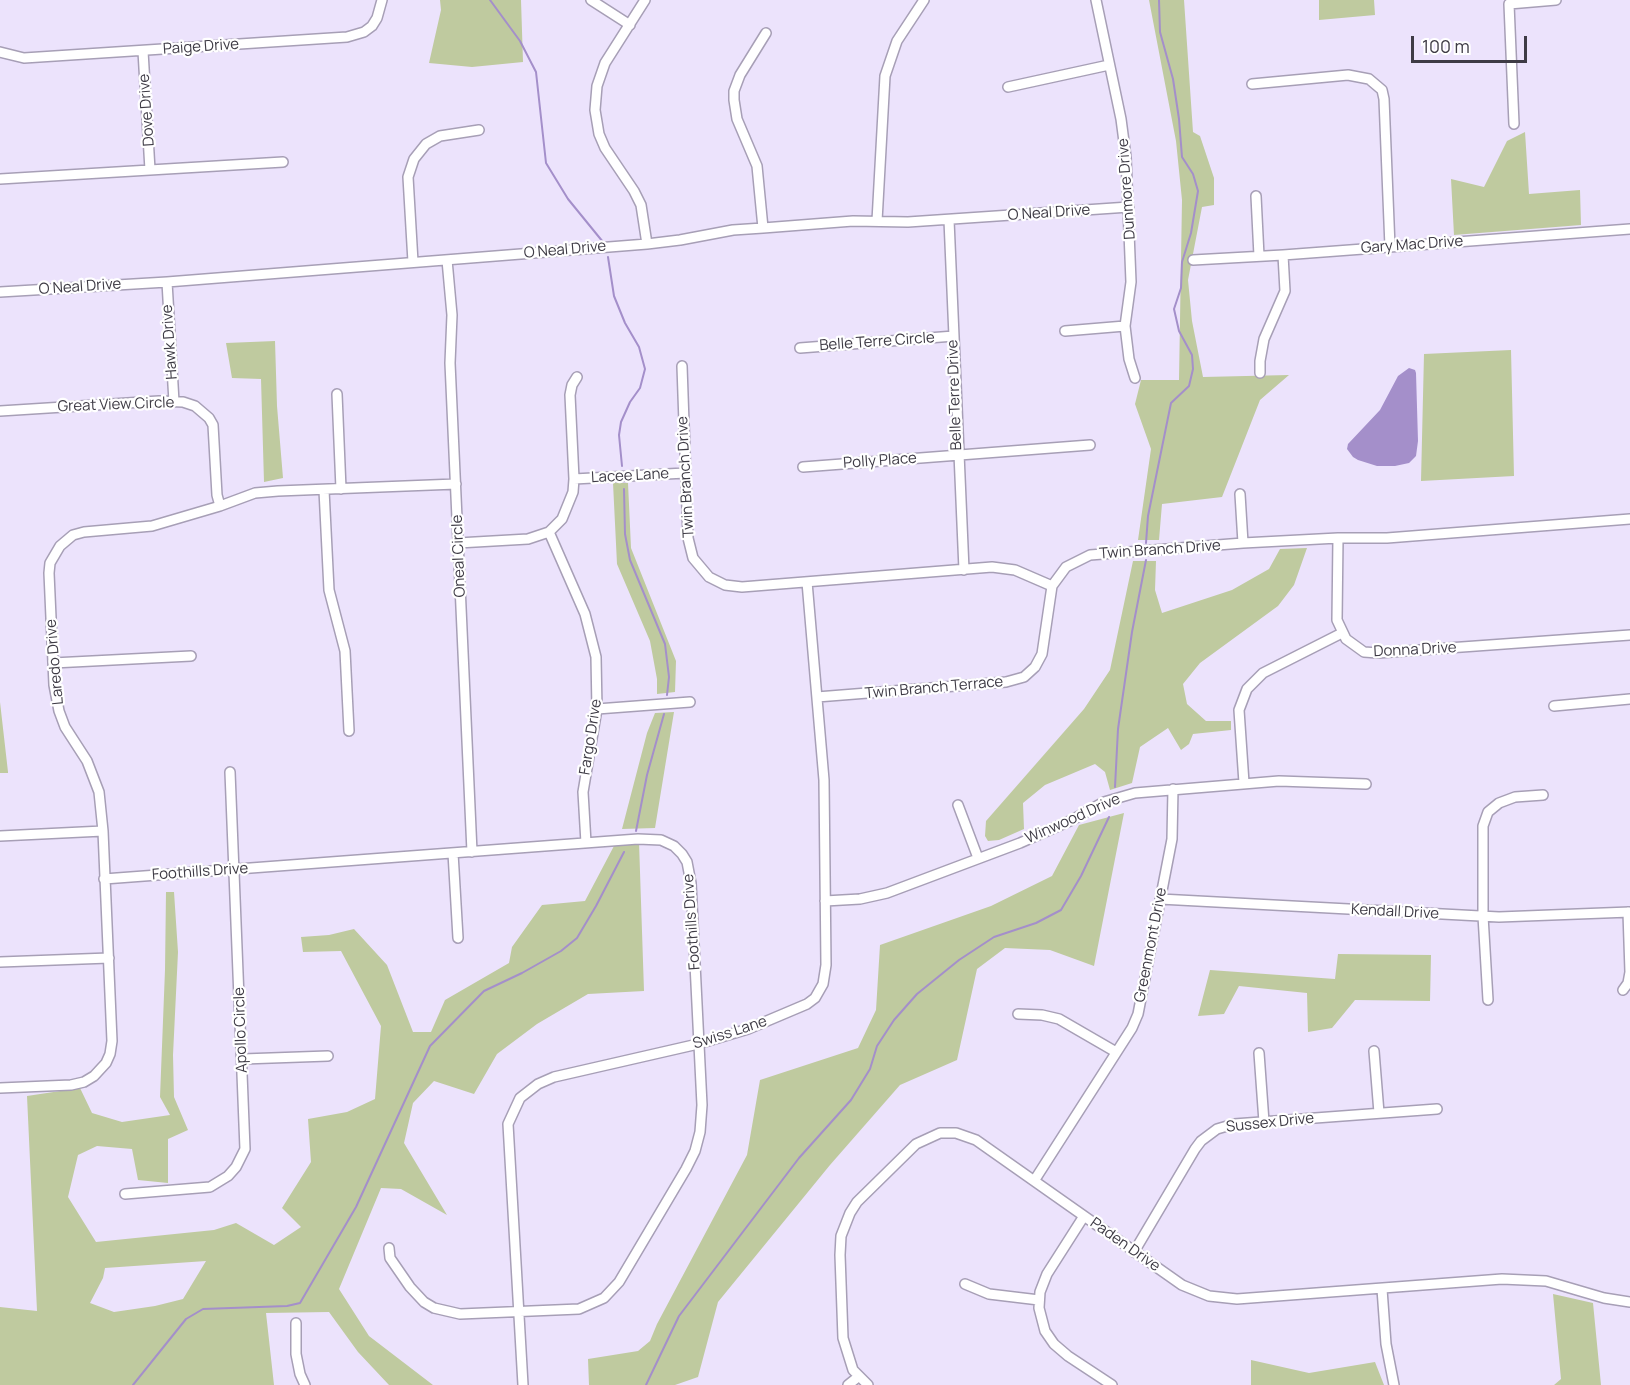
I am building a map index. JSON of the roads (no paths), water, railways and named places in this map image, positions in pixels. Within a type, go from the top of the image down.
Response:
[{"type":"street","name":"Paige Drive","points":[[0,52],[24,58],[357,35],[372,26],[382,0]]},
{"type":"street","points":[[591,0],[630,25]]},
{"type":"street","points":[[645,0],[601,73],[596,97],[596,121],[605,148],[638,198],[643,214],[647,244]]},
{"type":"street","points":[[877,221],[885,76],[897,41],[924,0]]},
{"type":"street","name":"Dunmore Drive","points":[[1096,0],[1124,138],[1131,282],[1125,326],[1129,358],[1135,378]]},
{"type":"street","points":[[1514,124],[1509,4],[1556,0]]},
{"type":"street","points":[[763,228],[757,166],[737,119],[734,91],[740,75],[765,33]]},
{"type":"street","name":"Dove Drive","points":[[143,51],[150,170]]},
{"type":"street","points":[[1008,87],[1109,65]]},
{"type":"street","points":[[1252,84],[1348,75],[1369,79],[1382,90],[1390,247]]},
{"type":"street","points":[[413,262],[408,177],[414,159],[426,144],[440,136],[479,130]]},
{"type":"street","points":[[0,179],[283,162]]},
{"type":"street","points":[[1256,196],[1259,256]]},
{"type":"street","name":"O Neal Drive","points":[[0,292],[166,282],[647,244],[733,230],[877,221],[949,220],[1129,207]]},
{"type":"street","name":"Belle Terre Drive","points":[[949,220],[957,455],[964,570]]},
{"type":"street","name":"Gary Mac Drive","points":[[1193,260],[1630,229]]},
{"type":"street","points":[[1260,373],[1264,339],[1285,291],[1283,255]]},
{"type":"street","name":"Oneal Circle","points":[[447,260],[452,315],[450,363],[472,852]]},
{"type":"street","name":"Hawk Drive","points":[[166,282],[174,402]]},
{"type":"street","points":[[1065,331],[1125,326]]},
{"type":"street","name":"Belle Terre Circle","points":[[800,348],[954,336]]},
{"type":"street","name":"Twin Branch Drive","points":[[682,366],[690,549],[702,571],[717,582],[734,586],[1005,568],[1052,586],[1066,567],[1090,555],[1243,543],[1387,538],[1630,519]]},
{"type":"street","points":[[458,543],[519,541],[538,537],[549,532],[567,511],[573,492],[574,479],[570,395],[572,384],[577,377]]},
{"type":"street","points":[[337,394],[341,489]]},
{"type":"street","name":"Great View Circle","points":[[0,411],[159,401],[195,406],[209,417],[213,425],[217,495],[220,506]]},
{"type":"street","name":"Polly Place","points":[[803,467],[1090,445]]},
{"type":"street","name":"Lacee Lane","points":[[574,479],[685,474]]},
{"type":"street","name":"Laredo Drive","points":[[0,1089],[71,1085],[84,1082],[101,1071],[110,1054],[112,1041],[100,800],[87,761],[65,727],[59,711],[53,663],[49,573],[54,555],[60,546],[73,535],[84,532],[152,526],[255,493],[456,484]]},
{"type":"street","points":[[324,490],[328,584],[345,651],[349,731]]},
{"type":"street","points":[[1239,494],[1243,543]]},
{"type":"street","name":"Fargo Drive","points":[[549,532],[585,614],[596,657],[597,709],[583,792],[586,843]]},
{"type":"street","points":[[1244,783],[1239,710],[1247,689],[1263,673],[1341,633],[1337,620],[1338,538]]},
{"type":"street","name":"Swiss Lane","points":[[523,1385],[508,1124],[520,1098],[538,1084],[554,1077],[698,1044],[748,1029],[797,1009],[815,998],[820,991],[825,976],[824,780],[807,582]]},
{"type":"street","name":"Twin Branch Terrace","points":[[817,697],[1006,682],[1023,677],[1035,667],[1042,654],[1052,586]]},
{"type":"street","name":"Donna Drive","points":[[1341,633],[1357,649],[1370,653],[1630,635]]},
{"type":"street","points":[[53,663],[191,656]]},
{"type":"street","points":[[1554,706],[1630,699]]},
{"type":"street","points":[[597,709],[690,702]]},
{"type":"street","name":"Apollo Circle","points":[[125,1194],[210,1187],[228,1176],[236,1167],[245,1149],[230,772]]},
{"type":"street","name":"Winwood Drive","points":[[825,901],[860,899],[887,893],[1052,829],[1113,799],[1135,793],[1299,780],[1366,784]]},
{"type":"street","name":"Greenmont Drive","points":[[1034,1181],[1138,1014],[1172,839],[1173,789]]},
{"type":"street","points":[[1488,1000],[1483,916],[1483,826],[1488,812],[1507,799],[1543,795]]},
{"type":"street","points":[[958,805],[978,858]]},
{"type":"street","points":[[0,836],[103,831]]},
{"type":"street","name":"Foothills Drive","points":[[105,879],[650,838],[669,843],[682,854],[687,862],[691,883],[701,1122],[695,1151],[620,1282],[604,1298],[587,1307],[569,1311],[460,1314],[434,1308],[424,1302],[410,1287],[390,1258],[389,1248]]},
{"type":"street","points":[[453,853],[458,938]]},
{"type":"street","name":"Kendall Drive","points":[[1160,899],[1499,917],[1629,912]]},
{"type":"street","points":[[1623,990],[1629,983],[1630,972],[1629,912]]},
{"type":"street","points":[[0,963],[109,958]]},
{"type":"street","points":[[1018,1014],[1042,1015],[1059,1019],[1116,1052]]},
{"type":"street","points":[[1374,1052],[1379,1113]]},
{"type":"street","points":[[1259,1053],[1264,1122]]},
{"type":"street","points":[[243,1059],[328,1056]]},
{"type":"street","name":"Sussex Drive","points":[[1134,1252],[1201,1141],[1217,1129],[1264,1122],[1437,1109]]},
{"type":"street","name":"Paden Drive","points":[[868,1385],[858,1377],[849,1362],[843,1338],[841,1236],[857,1202],[916,1144],[940,1133],[956,1133],[976,1140],[1190,1290],[1221,1299],[1490,1280],[1534,1280],[1546,1281],[1604,1298],[1630,1302]]},
{"type":"street","points":[[1084,1216],[1047,1274],[1039,1300],[1042,1320],[1054,1344],[1099,1381],[1112,1385]]},
{"type":"street","points":[[966,1284],[989,1294],[1039,1300]]},
{"type":"street","points":[[1382,1289],[1386,1344],[1394,1385]]},
{"type":"street","points":[[296,1323],[296,1354],[305,1385]]},
{"type":"street","points":[[848,1385],[858,1377]]},
{"type":"waterway","points":[[490,0],[520,41],[536,72],[546,163],[568,199],[603,242]]},
{"type":"waterway","points":[[1146,543],[1148,516],[1171,403],[1189,386],[1193,369],[1192,355],[1179,331],[1174,309],[1181,288],[1182,262],[1191,233],[1198,191],[1193,174],[1182,157],[1173,79],[1160,32],[1159,0]]},
{"type":"waterway","points":[[608,257],[614,296],[625,323],[639,347],[645,369],[640,388],[630,402],[621,422],[619,435],[622,466]]},
{"type":"waterway","points":[[624,489],[625,534],[630,560],[665,644],[669,677],[667,695]]},
{"type":"waterway","points":[[1115,787],[1118,729],[1132,632],[1146,560]]},
{"type":"waterway","points":[[636,831],[647,775],[664,714]]},
{"type":"waterway","points":[[646,1385],[679,1316],[799,1158],[851,1100],[870,1069],[877,1046],[894,1020],[917,994],[959,960],[994,937],[1036,923],[1061,910],[1081,876],[1109,817]]},
{"type":"waterway","points":[[133,1385],[186,1319],[203,1309],[287,1306],[300,1303],[356,1207],[430,1046],[484,991],[561,951],[577,938],[624,852]]}]
